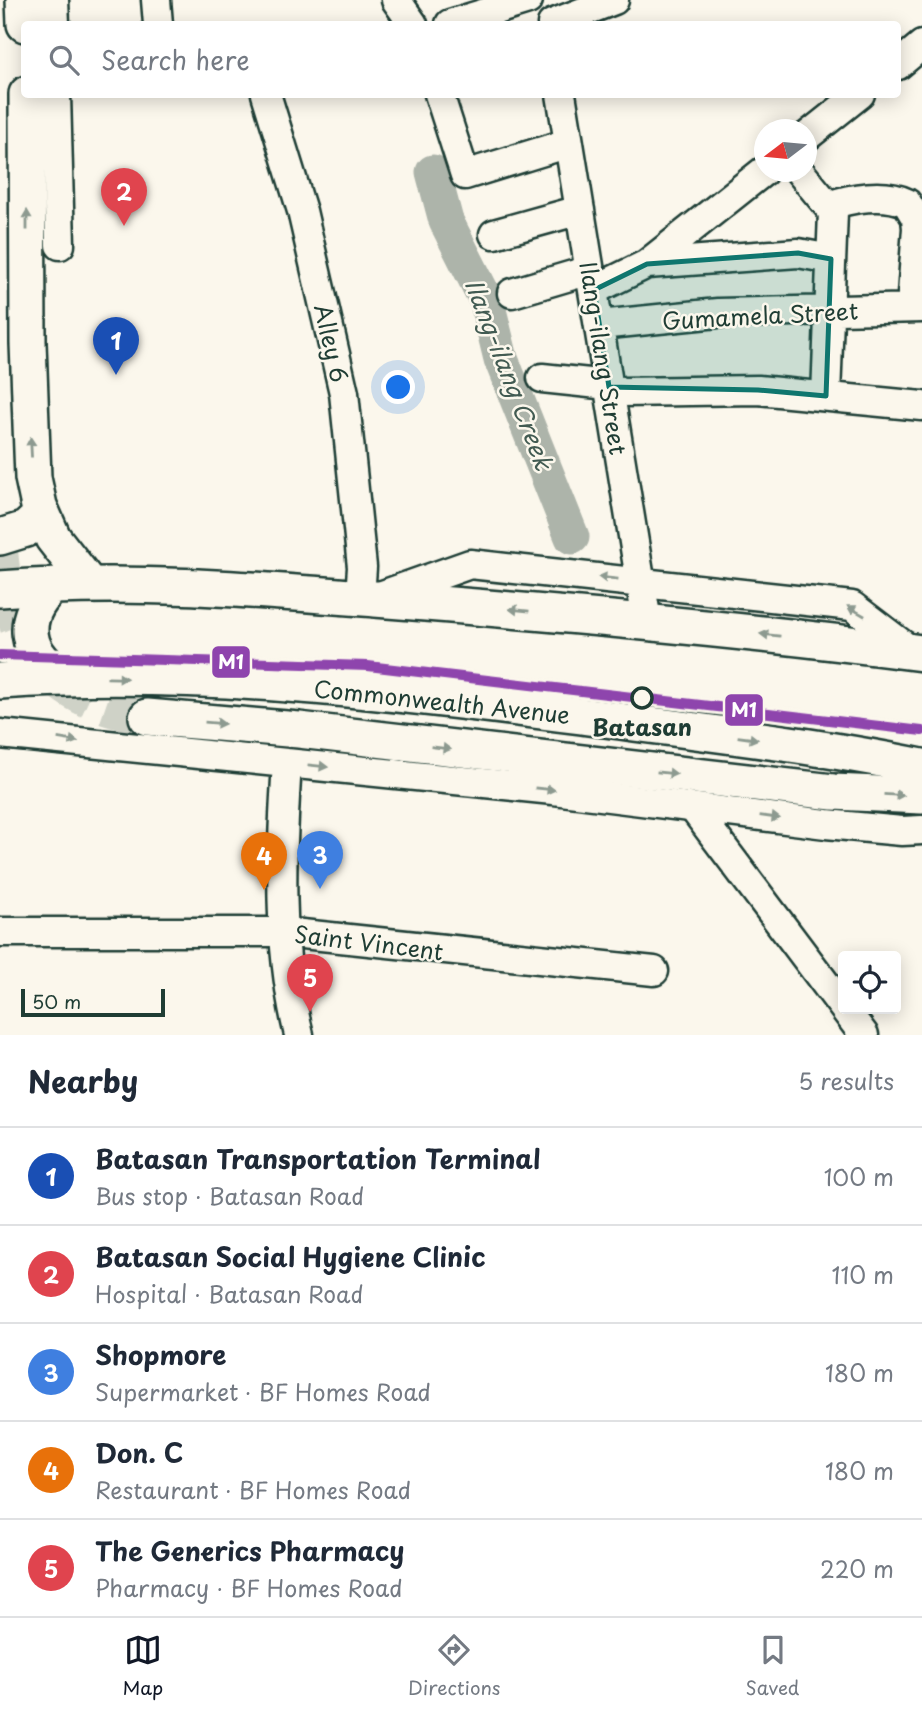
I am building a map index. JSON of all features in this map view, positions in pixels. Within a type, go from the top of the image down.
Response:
[{"type":"main road","points":[[24,0],[25,21]]},
{"type":"main road","points":[[41,106],[30,432],[33,478],[42,514],[65,556],[89,584]]},
{"type":"main road","points":[[0,537],[26,529],[42,514]]},
{"type":"main road","points":[[0,589],[89,584],[200,585],[647,622],[916,652]]},
{"type":"main road","points":[[54,585],[32,613],[30,638],[40,659],[65,677]]},
{"type":"main road","name":"Commonwealth Avenue","points":[[0,681],[65,677],[201,679],[462,700],[837,750],[922,767]]},
{"type":"main road","points":[[147,717],[299,730],[833,792],[922,796]]},
{"type":"street","points":[[54,0],[55,21]]},
{"type":"street","points":[[156,0],[158,21]]},
{"type":"street","points":[[396,0],[411,21]]},
{"type":"street","points":[[460,21],[528,0]]},
{"type":"street","points":[[545,0],[550,21]]},
{"type":"street","points":[[559,21],[614,0]]},
{"type":"street","points":[[901,62],[922,45]]},
{"type":"street","name":"Alley 6","points":[[267,98],[302,211],[344,393],[366,598]]},
{"type":"street","points":[[440,98],[465,175],[569,143]]},
{"type":"street","name":"Ilang-ilang Street","points":[[562,98],[647,622]]},
{"type":"street","points":[[817,129],[855,98]]},
{"type":"street","points":[[41,106],[60,245]]},
{"type":"street","points":[[647,264],[754,180]]},
{"type":"street","points":[[808,182],[834,217],[827,311],[826,396]]},
{"type":"street","points":[[828,206],[850,200],[889,198],[907,203],[916,218],[917,228],[917,308]]},
{"type":"street","points":[[494,234],[580,210]]},
{"type":"street","points":[[512,293],[592,280],[647,264],[783,254],[831,260]]},
{"type":"street","name":"Gumamela Street","points":[[599,325],[718,313],[917,308]]},
{"type":"street","points":[[542,379],[609,387],[622,392],[758,390],[922,406]]},
{"type":"street","points":[[366,598],[470,564],[852,606],[916,652]]},
{"type":"street","points":[[0,734],[553,790],[826,824],[902,831],[922,830]]},
{"type":"street","points":[[287,763],[282,846],[283,932],[299,1035]]},
{"type":"street","points":[[694,809],[864,1035]]},
{"type":"street","name":"Saint Vincent","points":[[0,932],[283,932],[654,971]]},
{"type":"highlighted area","points":[[798,253],[831,259],[826,396],[758,390],[609,387],[594,290],[647,264]]},
{"type":"waterway","name":"Ilang-ilang Creek","points":[[433,172],[446,221],[487,302],[501,359],[572,537]]},
{"type":"tunnel","points":[[0,540],[3,575],[10,607],[21,635],[37,660],[57,681],[82,697],[112,709],[147,717]]},
{"type":"transit line","name":"M1","points":[[0,655],[368,666],[922,731]]},
{"type":"place","name":"Batasan Social Hygiene Clinic","points":[[124,226]]},
{"type":"place","name":"Batasan Transportation Terminal","points":[[116,375]]},
{"type":"place","name":"Batasan","points":[[642,698]]},
{"type":"place","name":"Shopmore","points":[[320,889]]},
{"type":"place","name":"Don. C","points":[[264,890]]},
{"type":"place","name":"The Generics Pharmacy","points":[[310,1012]]}]
